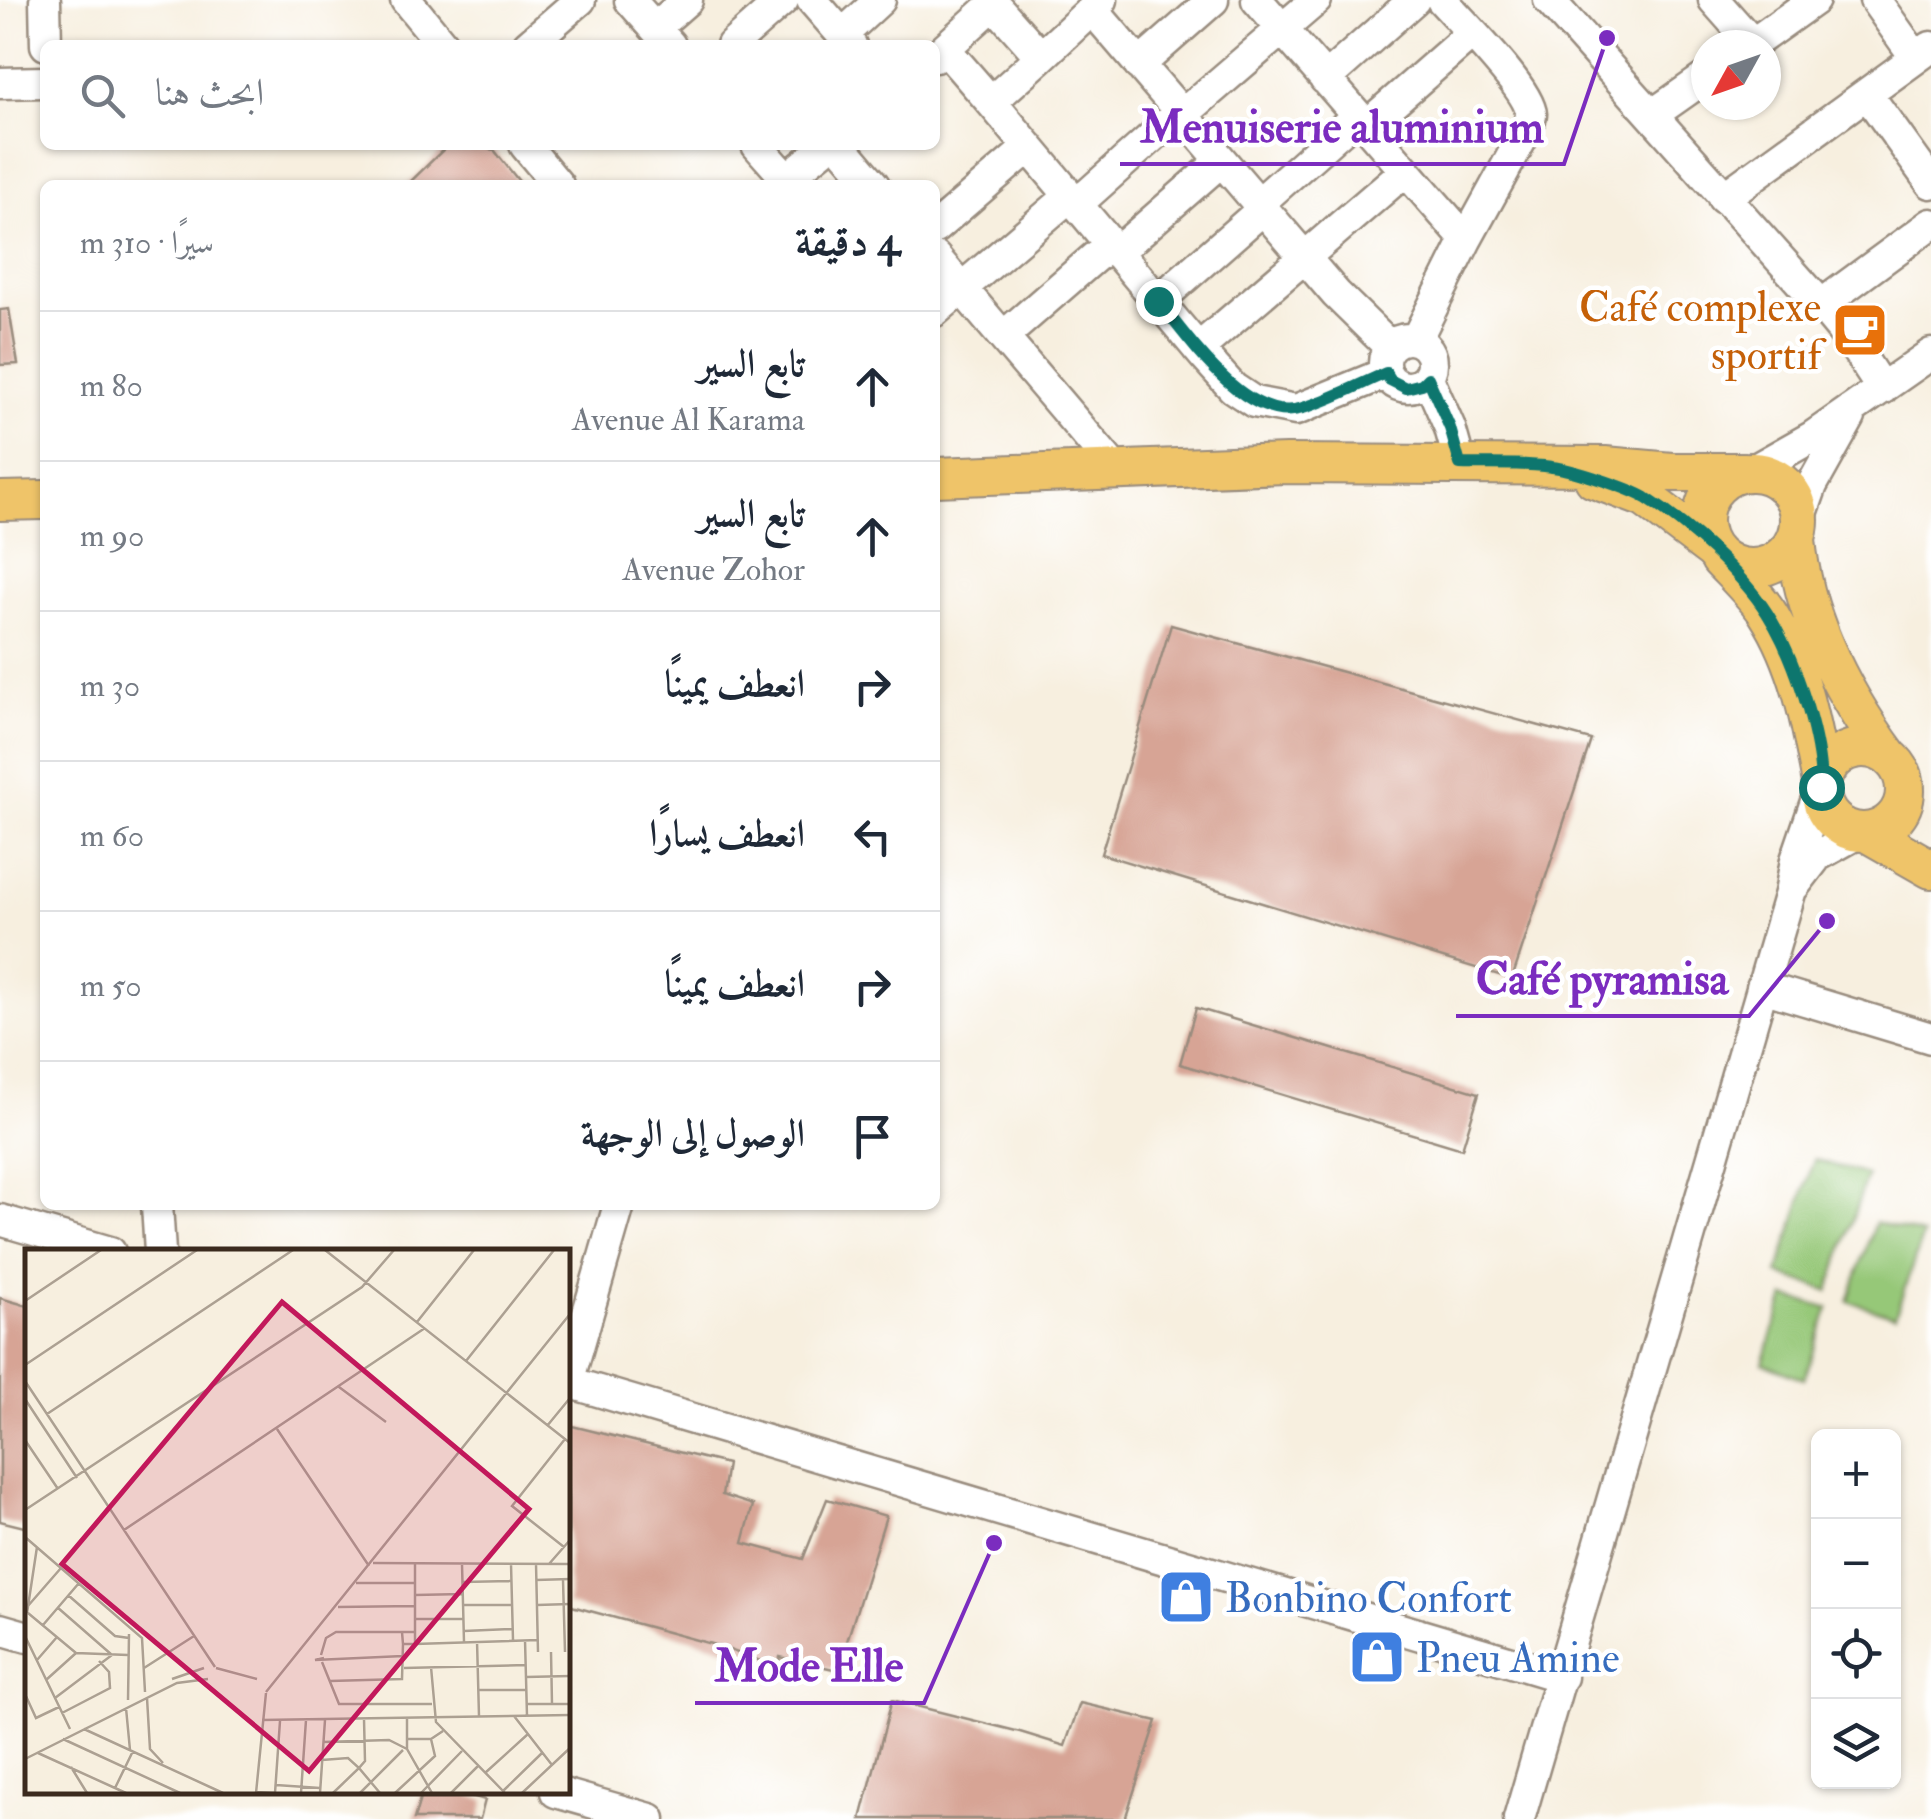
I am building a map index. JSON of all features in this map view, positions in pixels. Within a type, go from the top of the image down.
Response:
[{"type":"main road","points":[[940,473],[1286,464],[1460,464],[1604,466],[1772,476],[1795,500],[1802,582],[1822,642],[1853,704],[1895,764],[1931,805]]},
{"type":"main road","points":[[1554,467],[1645,498],[1715,553],[1752,592],[1768,613],[1789,657],[1809,714],[1824,805],[1834,820],[1931,869]]},
{"type":"main road","points":[[1747,472],[1725,478],[1706,501],[1703,530],[1715,553],[1744,568],[1762,568],[1779,560],[1798,530]]},
{"type":"main road","points":[[0,501],[40,500]]},
{"type":"main road","points":[[1822,785],[1830,763],[1848,750],[1869,748],[1895,764],[1905,787],[1900,811],[1889,823],[1863,832]]},
{"type":"street","points":[[45,0],[46,40]]},
{"type":"street","points":[[406,0],[439,40]]},
{"type":"street","points":[[530,40],[545,11],[580,0]]},
{"type":"street","points":[[630,0],[662,36],[687,0]]},
{"type":"street","points":[[738,40],[783,0]]},
{"type":"street","points":[[812,0],[846,40],[880,0]]},
{"type":"street","points":[[1139,65],[1213,0]]},
{"type":"street","points":[[1258,0],[1466,240]]},
{"type":"street","points":[[940,307],[1316,0]]},
{"type":"street","points":[[1325,79],[1414,0]]},
{"type":"street","points":[[1041,56],[993,2],[940,53],[990,102],[1233,388],[1254,402],[1296,410],[1397,353],[1430,352],[1432,370],[1428,378],[1406,388],[1390,380],[1397,353],[1527,130],[1531,112],[1525,96],[1442,0]]},
{"type":"street","points":[[1549,0],[1821,305],[1850,340],[1882,390]]},
{"type":"street","points":[[1714,0],[1739,30]]},
{"type":"street","points":[[1773,30],[1814,0]]},
{"type":"street","points":[[1724,198],[1924,53],[1875,0]]},
{"type":"street","points":[[990,102],[1097,5],[1139,65],[1221,161],[1336,294],[1397,353]]},
{"type":"street","points":[[1158,301],[1261,207],[1471,34]]},
{"type":"street","points":[[0,83],[40,82]]},
{"type":"street","points":[[1652,115],[1691,88]]},
{"type":"street","points":[[1867,94],[1931,182]]},
{"type":"street","points":[[940,224],[1029,147]]},
{"type":"street","points":[[529,150],[554,180]]},
{"type":"street","points":[[761,150],[782,180]]},
{"type":"street","points":[[785,180],[822,150]]},
{"type":"street","points":[[844,150],[870,180]]},
{"type":"street","points":[[1003,337],[1221,161]]},
{"type":"street","points":[[1198,349],[1406,171]]},
{"type":"street","points":[[1821,305],[1931,224]]},
{"type":"street","points":[[940,263],[1117,471]]},
{"type":"street","points":[[1747,472],[1856,408],[1931,354]]},
{"type":"street","points":[[1428,378],[1450,428],[1460,464]]},
{"type":"street","points":[[1798,530],[1812,485],[1856,408]]},
{"type":"street","points":[[1519,1819],[1790,892],[1796,860],[1822,785]]},
{"type":"street","points":[[1790,892],[1816,856],[1863,832]]},
{"type":"street","points":[[1762,987],[1931,1038]]},
{"type":"street","points":[[157,1210],[160,1249]]},
{"type":"street","points":[[570,1375],[618,1210]]},
{"type":"street","points":[[0,1220],[100,1249]]},
{"type":"street","points":[[570,1383],[1562,1677]]},
{"type":"street","points":[[0,1630],[25,1637]]},
{"type":"street","points":[[563,1794],[650,1819]]},
{"type":"green space","points":[[1814,1159],[1867,1175],[1829,1291],[1778,1274]]},
{"type":"green space","points":[[1875,1222],[1923,1235],[1895,1316],[1848,1301]]},
{"type":"green space","points":[[1785,1297],[1829,1308],[1804,1379],[1763,1363]]},
{"type":"building","points":[[443,150],[494,150],[518,180],[412,180]]},
{"type":"building","points":[[9,309],[18,364],[0,365],[0,310]]},
{"type":"building","points":[[1171,625],[1591,740],[1512,979],[1101,854]]},
{"type":"building","points":[[1196,1008],[1479,1093],[1462,1149],[1180,1064]]},
{"type":"building","points":[[0,1298],[25,1305],[25,1527],[0,1521]]},
{"type":"building","points":[[570,1425],[727,1464],[722,1495],[753,1505],[743,1543],[803,1559],[827,1499],[886,1516],[838,1670],[780,1657],[778,1667],[715,1645],[570,1606]]},
{"type":"building","points":[[892,1700],[1065,1746],[1080,1703],[1157,1721],[1125,1819],[861,1819]]},
{"type":"building","points":[[421,1794],[465,1794],[485,1800],[480,1819],[414,1819]]},
{"type":"place","name":"Menuiserie aluminium","points":[[1607,38]]},
{"type":"place","name":"Café complexe sportif","points":[[1860,330]]},
{"type":"place","name":"Café pyramisa","points":[[1827,921]]},
{"type":"place","name":"Mode Elle","points":[[994,1543]]},
{"type":"place","name":"Bonbino Confort","points":[[1186,1597]]},
{"type":"place","name":"Pneu Amine","points":[[1377,1657]]},
{"type":"route","points":[[1158,301],[1233,388],[1254,402],[1296,410],[1386,373],[1398,386],[1406,388],[1428,378],[1450,428],[1460,464],[1554,467],[1645,498],[1711,548],[1768,613],[1800,683],[1821,787]]}]
